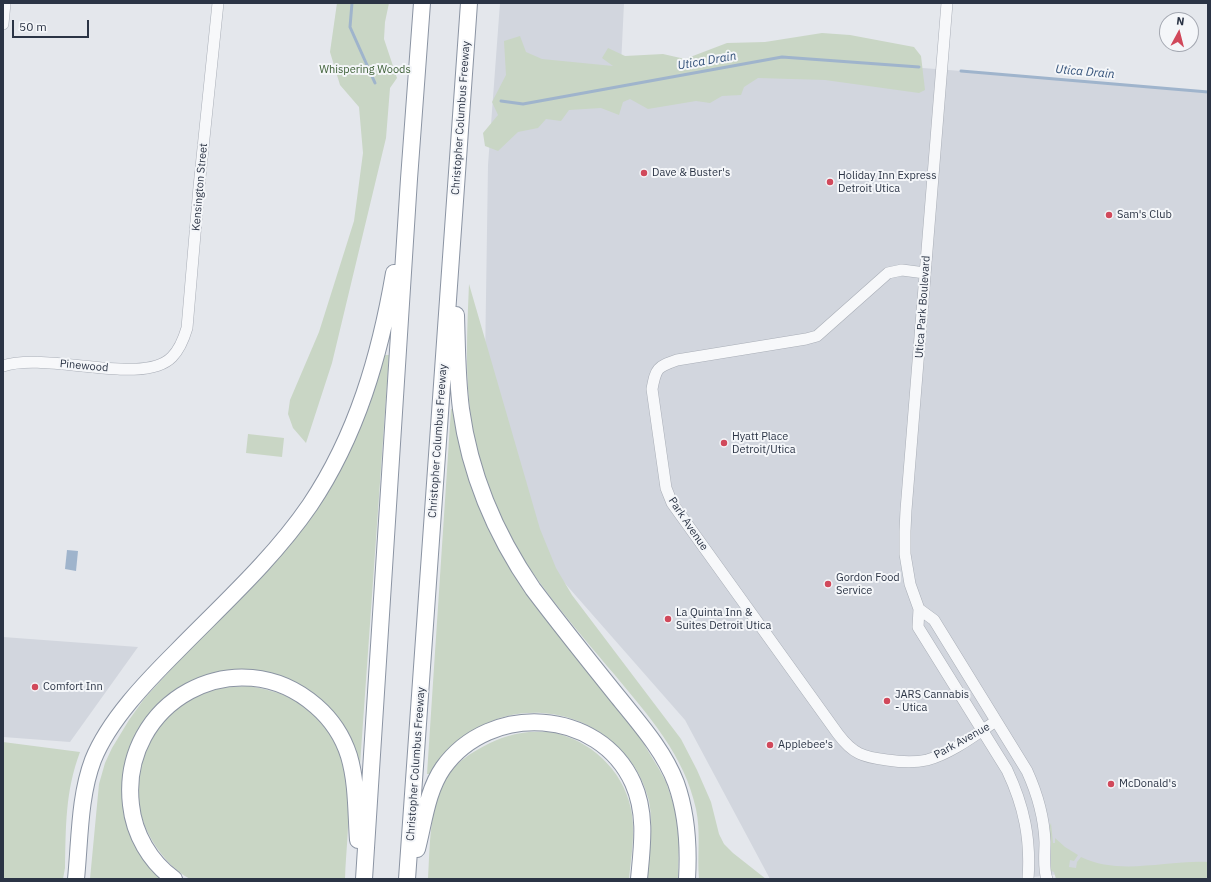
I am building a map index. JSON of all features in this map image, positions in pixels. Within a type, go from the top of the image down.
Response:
[{"type":"highway","points":[[364,879],[409,179],[422,3]]},
{"type":"highway","name":"Christopher Columbus Freeway","points":[[409,879],[469,3]]},
{"type":"highway","points":[[76,879],[81,819],[86,787],[93,760],[105,737],[125,709],[156,673],[284,539],[314,498],[331,469],[351,429],[370,378],[387,313],[409,179]]},
{"type":"highway","points":[[453,229],[460,402],[468,450],[478,484],[493,521],[520,570],[555,619],[649,736],[668,766],[675,781],[684,810],[688,848],[687,879]]},
{"type":"highway","points":[[174,879],[160,867],[151,856],[139,837],[134,824],[130,803],[131,767],[139,743],[154,720],[164,709],[175,700],[201,685],[230,678],[244,678],[273,682],[287,687],[300,694],[322,712],[339,735],[349,756],[355,783],[360,879]]},
{"type":"highway","points":[[409,879],[432,789],[444,768],[451,759],[484,734],[497,729],[527,722],[543,722],[572,728],[601,744],[613,754],[625,769],[633,783],[639,799],[642,815],[639,879]]},
{"type":"street","points":[[3,24],[5,3]]},
{"type":"street","name":"Kensington Street","points":[[165,363],[178,351],[185,337],[187,328],[199,186],[218,3]]},
{"type":"street","name":"Utica Park Boulevard","points":[[947,3],[905,531],[905,554],[908,574],[919,609],[918,627],[1007,770],[1022,806],[1029,849],[1028,879]]},
{"type":"street","name":"Park Avenue","points":[[925,273],[902,270],[888,273],[817,336],[677,360],[664,365],[655,373],[652,389],[666,488],[672,503],[846,744],[856,753],[869,758],[908,762],[921,761],[951,749],[996,721]]},
{"type":"street","name":"Pinewood","points":[[3,366],[18,362],[37,361],[137,370],[165,363]]},
{"type":"street","points":[[919,609],[934,620],[1027,771],[1035,790],[1044,830],[1047,879]]},
{"type":"shaded area","points":[[500,3],[624,3],[620,86],[782,57],[1208,92],[1208,871],[1079,872],[1015,879],[770,879],[685,720],[555,572],[484,428],[488,165]]},
{"type":"shaded area","points":[[3,637],[138,647],[70,742],[3,737]]},
{"type":"green space","name":"Whispering Woods","points":[[337,3],[389,3],[385,22],[384,39],[397,78],[390,88],[386,138],[332,363],[306,443],[293,428],[288,414],[290,400],[319,332],[354,221],[363,153],[359,107],[340,85],[330,52]]},
{"type":"green space","points":[[822,33],[850,35],[914,47],[921,56],[925,90],[919,93],[825,80],[758,78],[744,87],[741,95],[722,96],[710,103],[696,101],[648,109],[630,99],[623,102],[619,115],[601,108],[569,110],[561,121],[546,119],[538,128],[518,132],[498,151],[485,146],[483,133],[498,115],[492,102],[506,75],[504,41],[520,36],[526,52],[542,59],[613,66],[602,58],[608,48],[625,56],[663,54],[685,59],[727,43],[765,42]]},
{"type":"green space","points":[[469,284],[540,529],[556,568],[572,595],[681,739],[711,802],[719,834],[724,844],[766,879],[699,879],[698,826],[696,809],[691,790],[674,754],[664,737],[640,705],[567,618],[537,579],[523,559],[499,516],[479,459],[470,410],[467,361]]},
{"type":"green space","points":[[385,355],[389,355],[360,765],[357,765],[317,698],[305,689],[292,683],[179,689],[168,697],[142,725],[131,747],[123,782],[123,795],[126,804],[166,879],[90,879],[99,784],[105,763],[112,748],[144,699],[185,654],[258,579],[366,411]]},
{"type":"green space","points":[[451,409],[454,409],[461,450],[472,486],[528,591],[639,736],[666,782],[675,809],[679,841],[678,879],[647,879],[651,840],[651,820],[649,801],[640,775],[625,754],[606,736],[583,723],[558,715],[532,713],[506,716],[481,726],[466,736],[454,747],[432,774],[427,774]]},
{"type":"green space","points":[[248,434],[284,438],[282,457],[246,453]]},
{"type":"green space","points":[[250,686],[281,694],[303,705],[314,714],[332,736],[343,762],[348,790],[345,879],[190,879],[178,871],[167,860],[149,835],[139,805],[137,791],[138,776],[145,752],[157,730],[174,711],[194,697],[208,691],[222,688]]},
{"type":"green space","points":[[529,732],[552,732],[573,739],[585,745],[597,754],[608,764],[616,775],[624,787],[629,801],[633,823],[632,855],[629,879],[428,879],[430,839],[434,811],[437,798],[448,775],[461,761],[483,746],[508,736]]},
{"type":"green space","points":[[3,742],[80,752],[71,781],[69,795],[66,824],[65,868],[63,879],[3,879]]},
{"type":"green space","points":[[1051,823],[1053,843],[1055,843],[1055,838],[1065,847],[1078,855],[1074,861],[1070,860],[1069,867],[1076,868],[1077,862],[1081,857],[1096,863],[1111,866],[1143,866],[1208,862],[1208,879],[1056,879],[1054,872],[1051,871],[1051,843],[1049,828]]},
{"type":"water","points":[[67,550],[78,551],[76,571],[65,569]]},
{"type":"waterway","name":"Utica Drain","points":[[352,3],[350,27],[375,83]]},
{"type":"waterway","name":"Utica Drain","points":[[501,101],[523,104],[782,57],[919,67]]},
{"type":"waterway","name":"Utica Drain","points":[[961,71],[1208,92]]},
{"type":"place","name":"Dave & Buster's","points":[[644,173]]},
{"type":"place","name":"Holiday Inn Express Detroit Utica","points":[[830,182]]},
{"type":"place","name":"Sam's Club","points":[[1109,215]]},
{"type":"place","name":"Hyatt Place Detroit/Utica","points":[[724,443]]},
{"type":"place","name":"Gordon Food Service","points":[[828,584]]},
{"type":"place","name":"La Quinta Inn & Suites Detroit Utica","points":[[668,619]]},
{"type":"place","name":"Comfort Inn","points":[[35,687]]},
{"type":"place","name":"JARS Cannabis - Utica","points":[[887,701]]},
{"type":"place","name":"Applebee's","points":[[770,745]]},
{"type":"place","name":"McDonald's","points":[[1111,784]]}]
